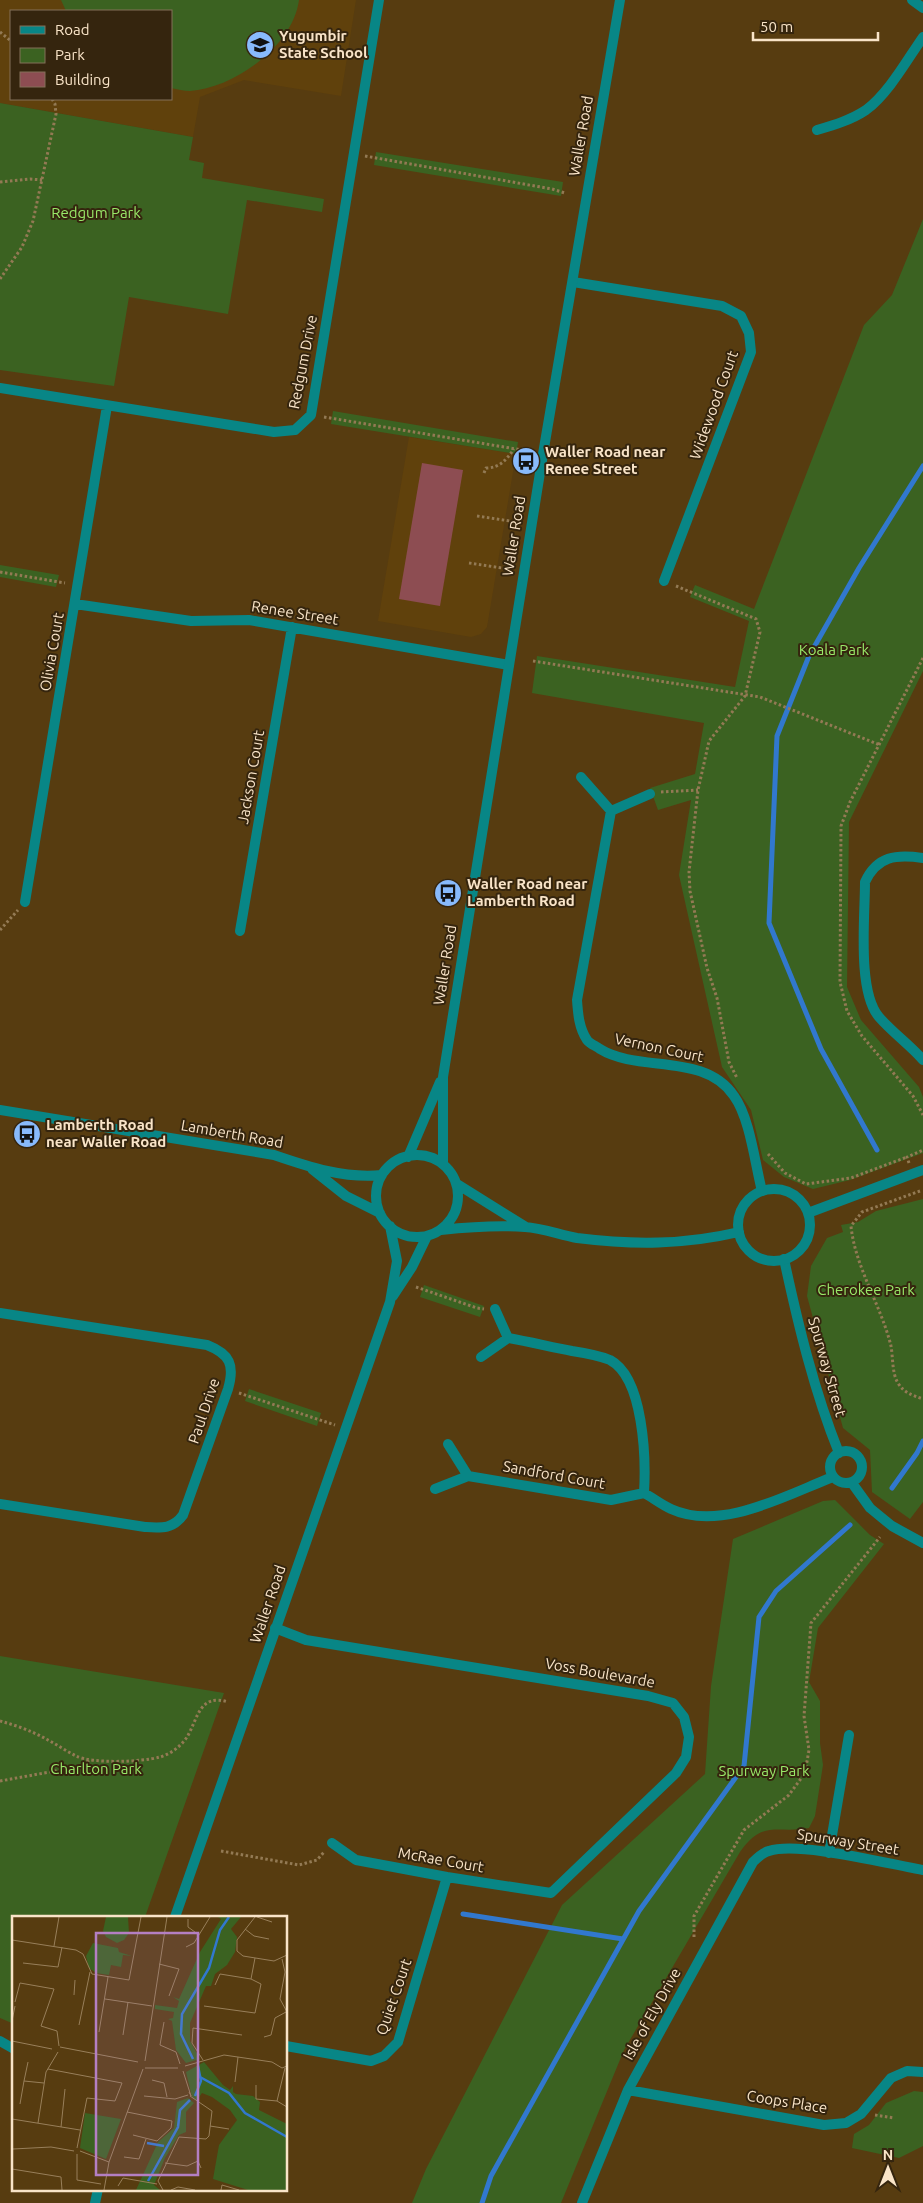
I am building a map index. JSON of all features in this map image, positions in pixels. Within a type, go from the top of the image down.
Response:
[{"type":"street","name":"Redgum Drive","points":[[0,388],[274,432],[295,430],[311,415],[379,0]]},
{"type":"street","name":"Waller Road","points":[[442,1164],[443,1077],[509,664],[620,0]]},
{"type":"street","points":[[912,0],[923,8]]},
{"type":"street","points":[[816,130],[844,122],[867,109],[884,92],[923,37]]},
{"type":"street","name":"Widewood Court","points":[[573,282],[722,306],[741,316],[748,333],[751,352],[664,581]]},
{"type":"street","name":"Olivia Court","points":[[25,902],[76,604],[107,406]]},
{"type":"street","name":"Renee Street","points":[[76,604],[191,621],[249,620],[509,664]]},
{"type":"street","name":"Jackson Court","points":[[240,931],[292,627]]},
{"type":"street","points":[[581,777],[611,811],[650,794]]},
{"type":"street","name":"Vernon Court","points":[[611,811],[577,1000],[579,1024],[588,1041],[610,1054],[705,1073],[734,1094],[744,1116],[762,1191]]},
{"type":"street","points":[[923,858],[897,856],[877,863],[870,872],[865,882],[864,974],[872,1003],[878,1016],[923,1060]]},
{"type":"street","name":"Waller Road","points":[[408,1157],[443,1077]]},
{"type":"street","name":"Lamberth Road","points":[[0,1110],[274,1155],[310,1167],[351,1176],[382,1175]]},
{"type":"street","points":[[441,1230],[450,1221],[456,1209],[457,1184],[451,1173],[442,1164],[426,1157],[408,1157],[389,1167],[382,1175],[377,1187],[376,1201],[380,1214],[390,1226],[401,1234],[414,1237],[427,1236],[441,1230],[478,1226],[527,1227],[566,1236],[610,1242],[672,1243],[714,1238],[739,1232]]},
{"type":"street","name":"Lamberth Road","points":[[310,1167],[346,1196],[380,1214]]},
{"type":"street","points":[[808,1214],[923,1170]]},
{"type":"street","points":[[457,1184],[527,1227]]},
{"type":"street","points":[[784,1190],[795,1196],[803,1204],[808,1214],[809,1230],[803,1246],[795,1254],[784,1259],[761,1258],[751,1252],[743,1243],[739,1232],[738,1219],[743,1207],[751,1198],[762,1191],[784,1190]]},
{"type":"street","name":"Waller Road","points":[[175,1916],[390,1302],[397,1261],[390,1226]]},
{"type":"street","name":"Waller Road","points":[[390,1302],[412,1267],[427,1236]]},
{"type":"street","name":"Spurway Street","points":[[784,1259],[793,1302],[828,1427],[839,1453]]},
{"type":"street","points":[[495,1309],[508,1338]]},
{"type":"street","name":"Paul Drive","points":[[0,1313],[207,1345],[219,1350],[226,1357],[231,1367],[228,1389],[183,1515],[172,1526],[146,1528],[0,1504]]},
{"type":"street","points":[[481,1358],[508,1338],[600,1357],[617,1366],[628,1381],[640,1421],[646,1464],[644,1493],[672,1510],[717,1516],[748,1511],[833,1476]]},
{"type":"street","points":[[435,1489],[468,1476],[448,1444]]},
{"type":"street","points":[[852,1452],[861,1461],[861,1474],[852,1483],[843,1483],[833,1476],[831,1463],[839,1453],[852,1452]]},
{"type":"street","name":"Sandford Court","points":[[468,1476],[611,1500],[644,1493]]},
{"type":"street","points":[[852,1483],[870,1508],[892,1526],[923,1542]]},
{"type":"street","name":"Voss Boulevarde","points":[[275,1628],[306,1640],[648,1696],[673,1703],[684,1717],[689,1737],[686,1757],[676,1773],[550,1892]]},
{"type":"street","points":[[829,1853],[849,1735]]},
{"type":"street","name":"McRae Court","points":[[332,1843],[356,1860],[447,1877],[550,1892]]},
{"type":"street","name":"Spurway Street","points":[[767,1851],[786,1848],[829,1853],[923,1870]]},
{"type":"street","name":"Isle of Ely Drive","points":[[582,2203],[628,2090],[753,1862],[767,1851]]},
{"type":"street","name":"Quiet Court","points":[[288,2046],[371,2061],[384,2056],[398,2042],[447,1877]]},
{"type":"street","points":[[0,2041],[12,2048]]},
{"type":"street","name":"Coops Place","points":[[628,2090],[824,2125],[846,2123],[861,2114],[891,2078],[907,2071],[923,2072]]},
{"type":"street","points":[[95,2203],[98,2190]]},
{"type":"path","points":[[0,32],[10,41]]},
{"type":"path","points":[[0,279],[22,247],[33,221],[56,114],[53,100]]},
{"type":"path","points":[[354,154],[552,189],[565,194]]},
{"type":"path","points":[[0,182],[30,178],[42,180]]},
{"type":"path","points":[[311,415],[522,450]]},
{"type":"path","points":[[484,473],[486,468],[498,466],[504,462],[514,448]]},
{"type":"path","points":[[477,516],[510,521]]},
{"type":"path","points":[[469,563],[502,568]]},
{"type":"path","points":[[0,572],[78,585]]},
{"type":"path","points":[[664,581],[756,619],[760,632],[744,696],[709,741],[698,790],[689,872],[690,891],[707,968],[718,998],[729,1062],[739,1082]]},
{"type":"path","points":[[532,661],[760,698],[880,745]]},
{"type":"path","points":[[650,794],[667,790],[698,790]]},
{"type":"path","points":[[0,930],[25,902]]},
{"type":"path","points":[[767,1151],[786,1173],[806,1184],[851,1178],[907,1157]]},
{"type":"path","points":[[920,1191],[862,1212],[851,1226],[852,1241],[887,1332],[896,1381],[905,1392],[923,1399]]},
{"type":"path","points":[[416,1287],[477,1308],[495,1309]]},
{"type":"path","points":[[228,1389],[345,1429]]},
{"type":"path","points":[[694,1937],[694,1916],[744,1830],[789,1795],[805,1773],[809,1750],[804,1716],[811,1623],[880,1537]]},
{"type":"path","points":[[0,1721],[44,1737],[77,1756],[90,1760],[148,1759],[172,1752],[187,1737],[205,1704],[219,1700],[228,1702]]},
{"type":"path","points":[[0,1781],[83,1766],[90,1760]]},
{"type":"path","points":[[221,1851],[299,1865],[317,1860],[332,1843]]},
{"type":"shaded area","name":"Yugumbir State School","points":[[0,0],[356,0],[341,96],[244,80],[200,97],[193,137],[0,103]]},
{"type":"shaded area","points":[[409,437],[516,454],[487,627],[481,634],[471,637],[378,621]]},
{"type":"green space","points":[[61,0],[299,0],[294,17],[286,33],[259,62],[225,82],[190,91],[172,88],[172,10],[66,10]]},
{"type":"green space","name":"Redgum Park","points":[[0,103],[193,137],[189,160],[204,163],[202,178],[324,199],[322,212],[247,200],[228,314],[129,297],[114,386],[0,370]]},
{"type":"green space","points":[[376,152],[563,182],[561,196],[374,165]]},
{"type":"green space","name":"Koala Park","points":[[923,219],[923,671],[849,822],[847,987],[861,1020],[919,1087],[923,1097],[923,1153],[850,1180],[813,1189],[784,1177],[763,1160],[751,1110],[722,1067],[679,875],[691,800],[658,810],[650,788],[695,774],[704,723],[532,693],[537,656],[735,687],[749,621],[690,597],[695,585],[754,609],[864,325],[892,295]]},
{"type":"green space","points":[[333,411],[518,442],[516,454],[331,424]]},
{"type":"green space","points":[[0,565],[59,575],[56,587],[0,577]]},
{"type":"green space","name":"Cherokee Park","points":[[923,1199],[923,1502],[910,1519],[872,1492],[870,1450],[843,1428],[807,1296],[811,1266],[827,1238],[843,1232],[841,1225],[858,1222],[876,1211]]},
{"type":"green space","points":[[424,1285],[484,1306],[480,1317],[420,1297]]},
{"type":"green space","points":[[249,1389],[321,1413],[317,1426],[245,1401]]},
{"type":"green space","name":"Spurway Park","points":[[835,1500],[870,1535],[884,1544],[818,1628],[809,1682],[820,1701],[820,1743],[823,1765],[815,1816],[809,1828],[763,1831],[748,1842],[740,1852],[624,2050],[561,2203],[412,2203],[426,2169],[562,1905],[705,1774],[711,1686],[733,1539],[823,1501]]},
{"type":"green space","name":"Charlton Park","points":[[0,1656],[224,1693],[145,1916],[12,1916],[12,2023],[0,2018]]},
{"type":"green space","points":[[914,2091],[923,2092],[923,2146],[899,2158],[852,2148],[854,2134],[869,2125],[886,2103]]},
{"type":"building","points":[[422,463],[463,470],[440,606],[399,599]]},
{"type":"waterway","points":[[877,1150],[821,1049],[769,923],[777,736],[809,656],[859,568],[923,466]]},
{"type":"waterway","points":[[892,1488],[917,1453],[923,1441]]},
{"type":"waterway","points":[[482,2203],[491,2176],[639,1911],[744,1766],[759,1617],[776,1591],[850,1525]]},
{"type":"waterway","points":[[463,1914],[623,1939]]},
{"type":"place","name":"Yugumbir State School","points":[[260,45]]},
{"type":"place","name":"Waller Road near Renee Street","points":[[526,461]]},
{"type":"place","name":"Waller Road near Lamberth Road","points":[[448,893]]},
{"type":"place","name":"Lamberth Road near Waller Road","points":[[27,1134]]}]
